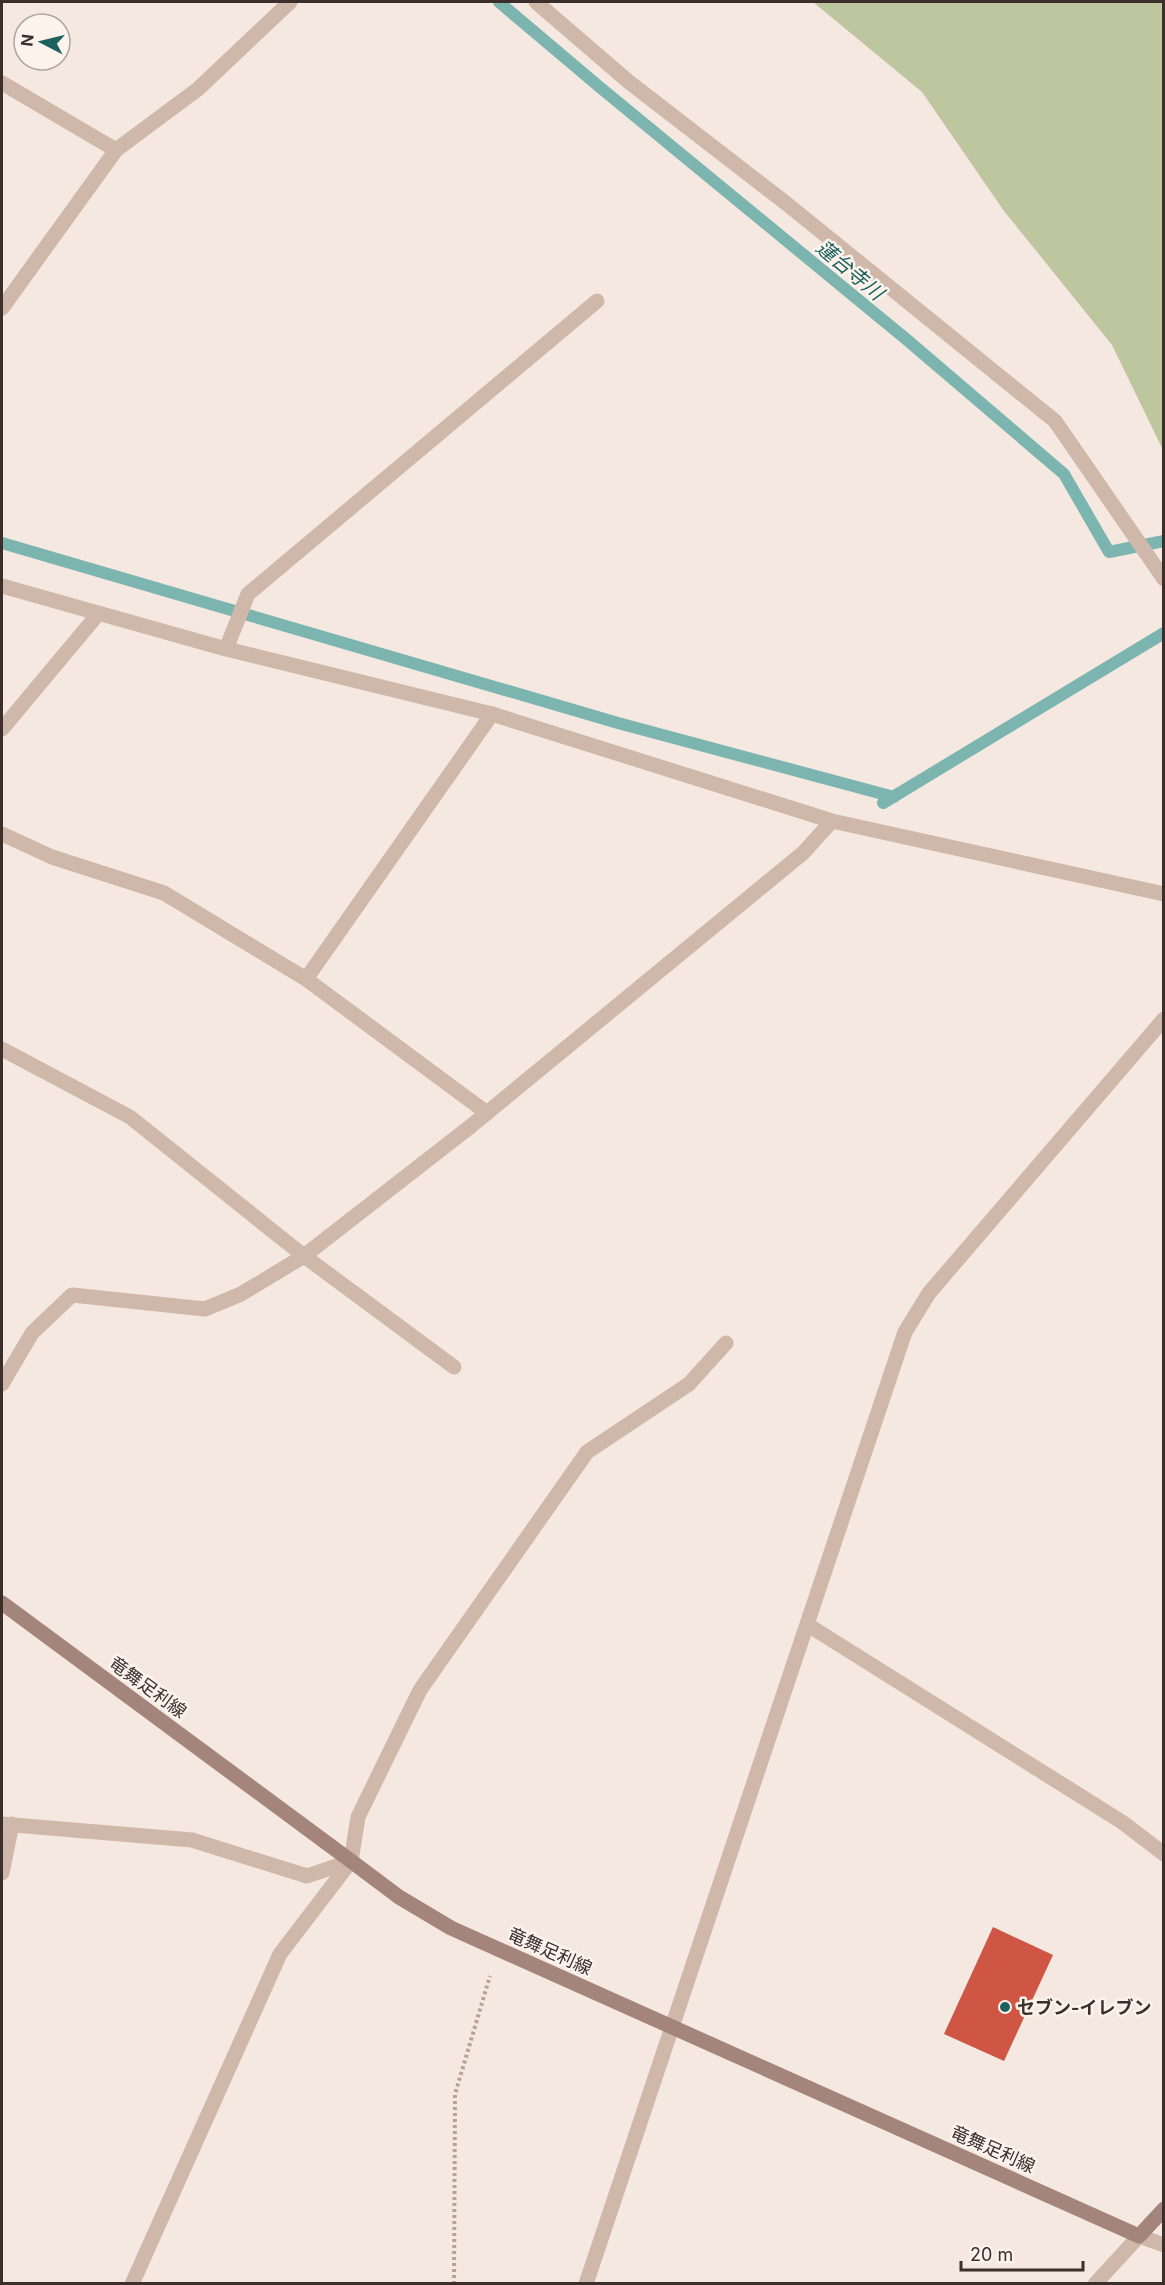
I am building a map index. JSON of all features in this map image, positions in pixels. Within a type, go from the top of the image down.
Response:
[{"type":"main road","name":"竜舞足利線","points":[[2,1603],[399,1896],[434,1917],[498,1949],[1139,2236]]},
{"type":"main road","points":[[1139,2236],[1164,2209]]},
{"type":"street","points":[[2,308],[116,150],[198,89],[290,2]]},
{"type":"street","points":[[536,2],[629,82],[787,204],[1055,421],[1164,579]]},
{"type":"street","points":[[2,83],[116,150]]},
{"type":"street","points":[[226,649],[248,594],[597,301]]},
{"type":"street","points":[[2,586],[226,649],[492,714],[832,821],[1164,894]]},
{"type":"street","points":[[2,729],[99,613]]},
{"type":"street","points":[[306,979],[492,714]]},
{"type":"street","points":[[2,1384],[32,1333],[72,1295],[205,1309],[241,1294],[304,1256],[487,1113],[803,853],[832,821]]},
{"type":"street","points":[[2,834],[52,857],[164,893],[306,979],[487,1113]]},
{"type":"street","points":[[586,2283],[670,2025],[808,1625],[905,1332],[929,1293],[1164,1019]]},
{"type":"street","points":[[2,1049],[130,1117],[304,1256],[453,1367]]},
{"type":"street","points":[[132,2283],[280,1954],[351,1861],[358,1817],[420,1690],[587,1452],[688,1384],[726,1343]]},
{"type":"street","points":[[808,1625],[1122,1822],[1164,1854]]},
{"type":"street","points":[[2,1873],[7,1824],[192,1840],[308,1876],[351,1861]]},
{"type":"street","points":[[1095,2283],[1139,2236],[1164,2245]]},
{"type":"path","points":[[454,2283],[455,2094],[498,1949]]},
{"type":"green space","points":[[813,2],[1163,2],[1163,450],[1112,345],[1004,211],[922,92]]},
{"type":"building","points":[[993,1927],[1053,1955],[1004,2061],[944,2034]]},
{"type":"waterway","name":"蓮台寺川","points":[[499,2],[906,339],[1064,474],[1109,552],[1164,541]]},
{"type":"waterway","points":[[2,543],[618,723],[894,797]]},
{"type":"waterway","points":[[883,803],[1164,633]]},
{"type":"place","name":"セブン-イレブン","points":[[1005,2007]]}]
